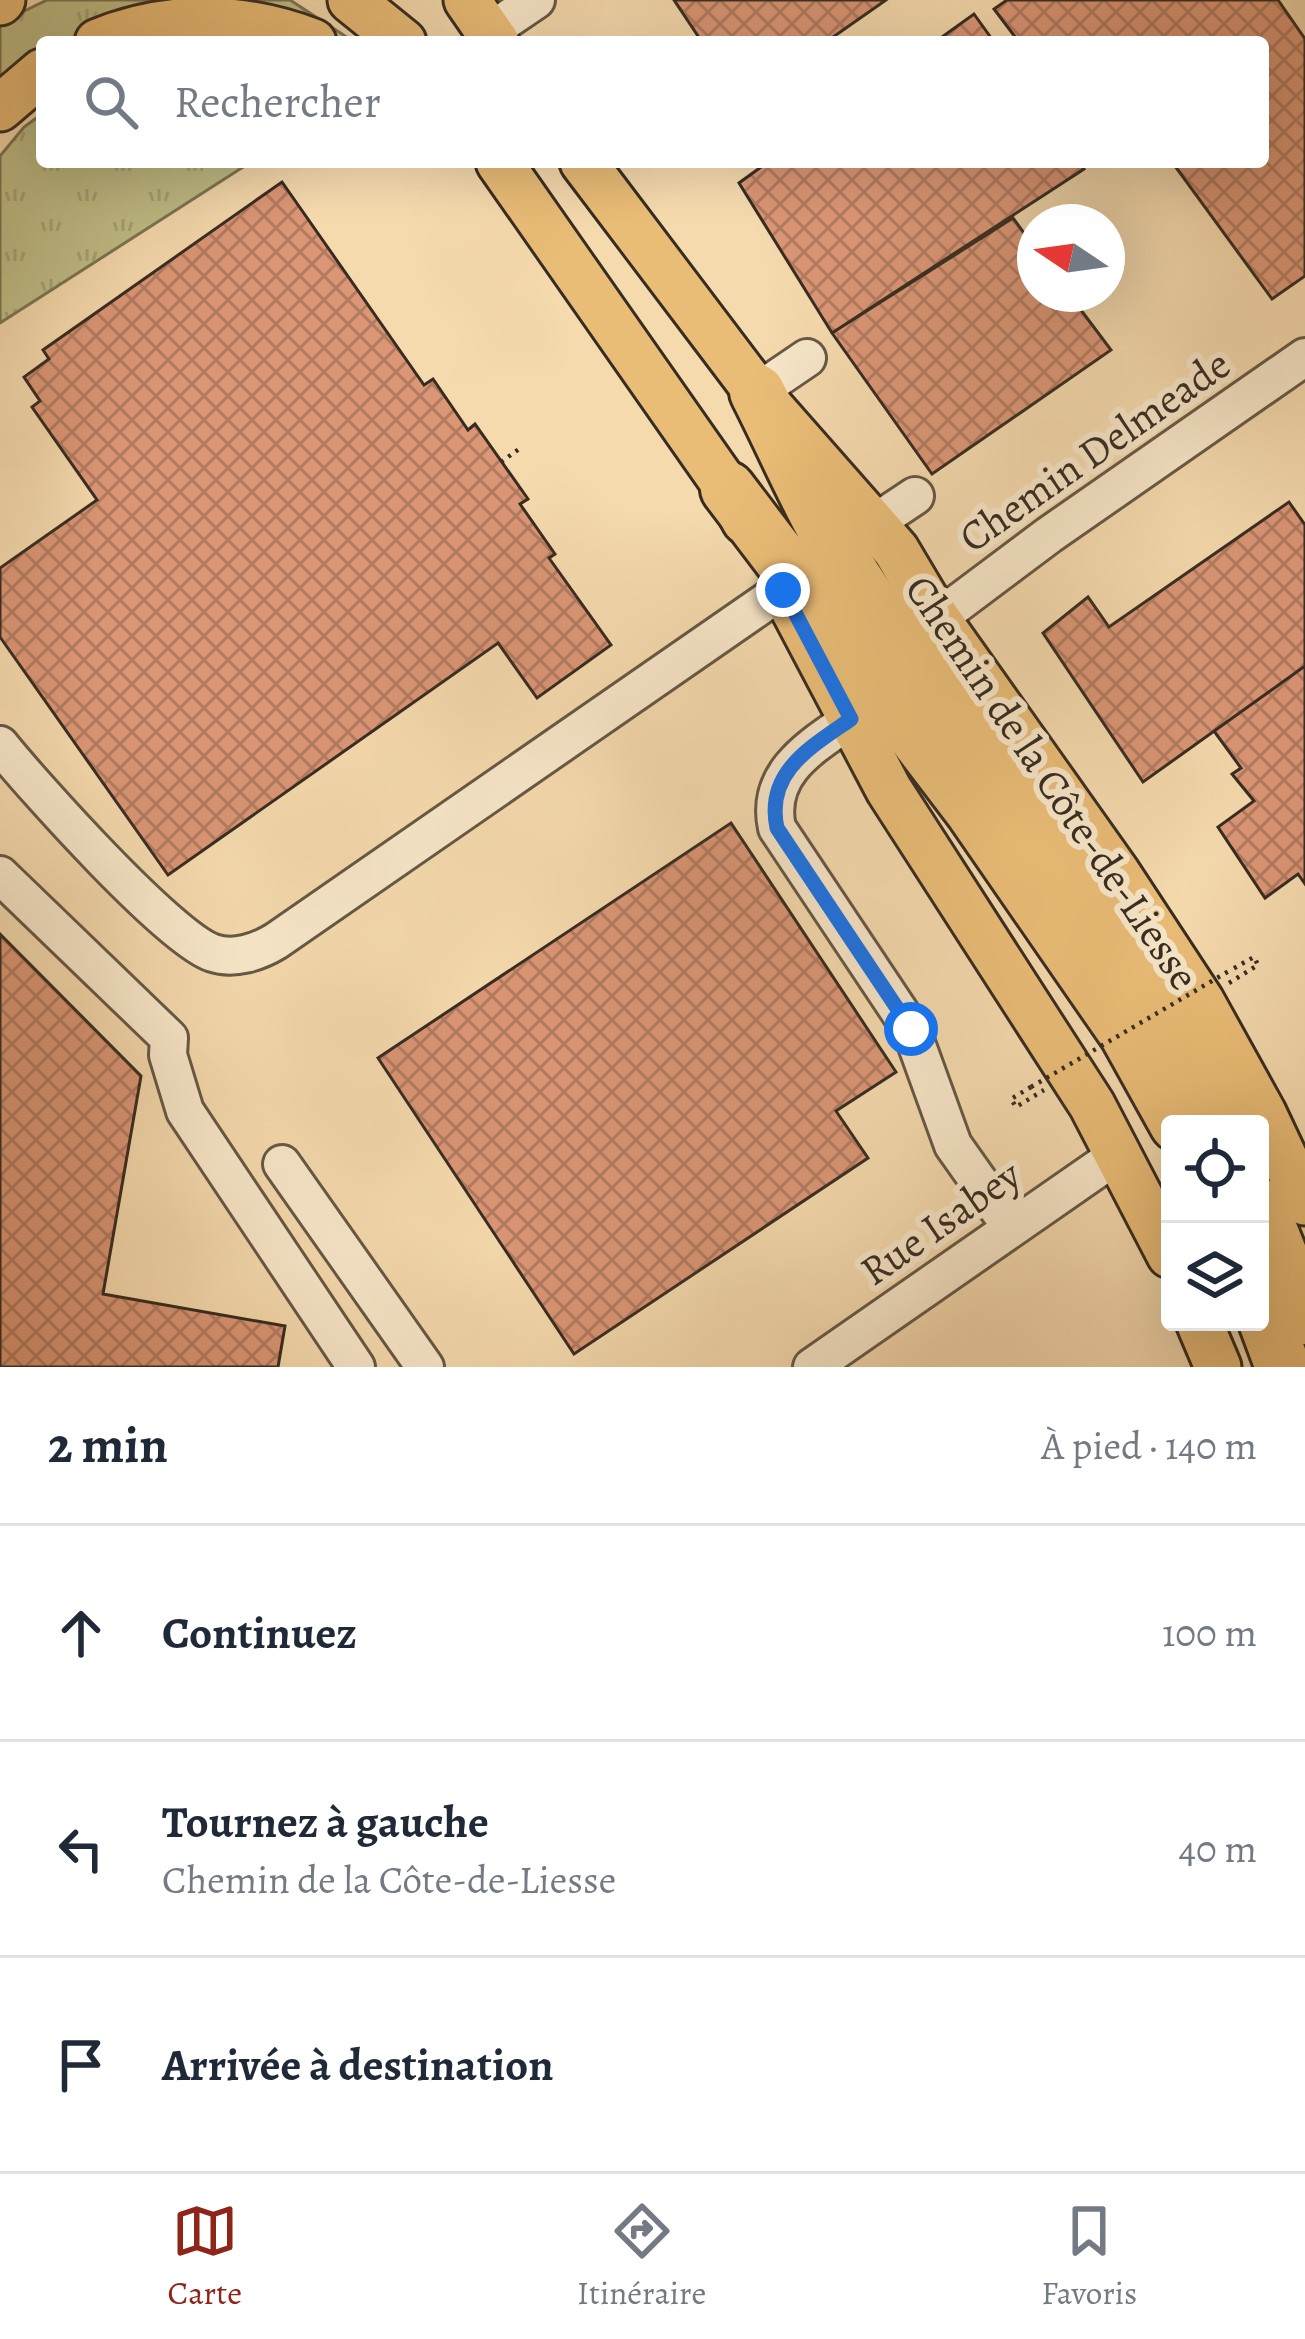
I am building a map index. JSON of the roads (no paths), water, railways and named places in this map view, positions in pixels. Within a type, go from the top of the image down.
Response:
[{"type":"highway","name":"Chemin de la Côte-de-Liesse","points":[[757,392],[851,574],[1118,952],[1176,1042],[1215,1115]]},
{"type":"highway","name":"Chemin de la Côte-de-Liesse","points":[[728,489],[944,770],[1127,1034],[1172,1115]]},
{"type":"highway","points":[[1267,1223],[1305,1317]]},
{"type":"highway","points":[[1269,1329],[1283,1367]]},
{"type":"main road","points":[[351,0],[396,36]]},
{"type":"main road","points":[[116,36],[144,27],[200,20],[256,24],[294,36]]},
{"type":"main road","points":[[0,108],[36,77]]},
{"type":"main road","name":"Chemin de la Côte-de-Liesse","points":[[588,168],[757,392],[896,550],[937,619],[1117,873],[1201,1001],[1305,1202]]},
{"type":"main road","name":"Chemin de la Côte-de-Liesse","points":[[502,172],[728,489],[889,790],[1120,1153],[1161,1237]]},
{"type":"main road","points":[[1203,1331],[1218,1367]]},
{"type":"street","points":[[484,24],[536,0]]},
{"type":"street","name":"Chemin Delmeade","points":[[937,619],[1305,356]]},
{"type":"street","points":[[757,392],[807,358]]},
{"type":"street","points":[[873,524],[915,496]]},
{"type":"street","points":[[0,745],[177,930],[214,953],[245,954],[276,941],[783,590]]},
{"type":"street","points":[[851,719],[786,771],[775,799],[777,828],[911,1029],[953,1145],[1011,1227]]},
{"type":"street","points":[[0,874],[169,1038],[168,1055],[185,1111],[356,1367]]},
{"type":"street","name":"Rue Isabey","points":[[812,1367],[1120,1153]]},
{"type":"street","points":[[282,1164],[425,1367]]}]
